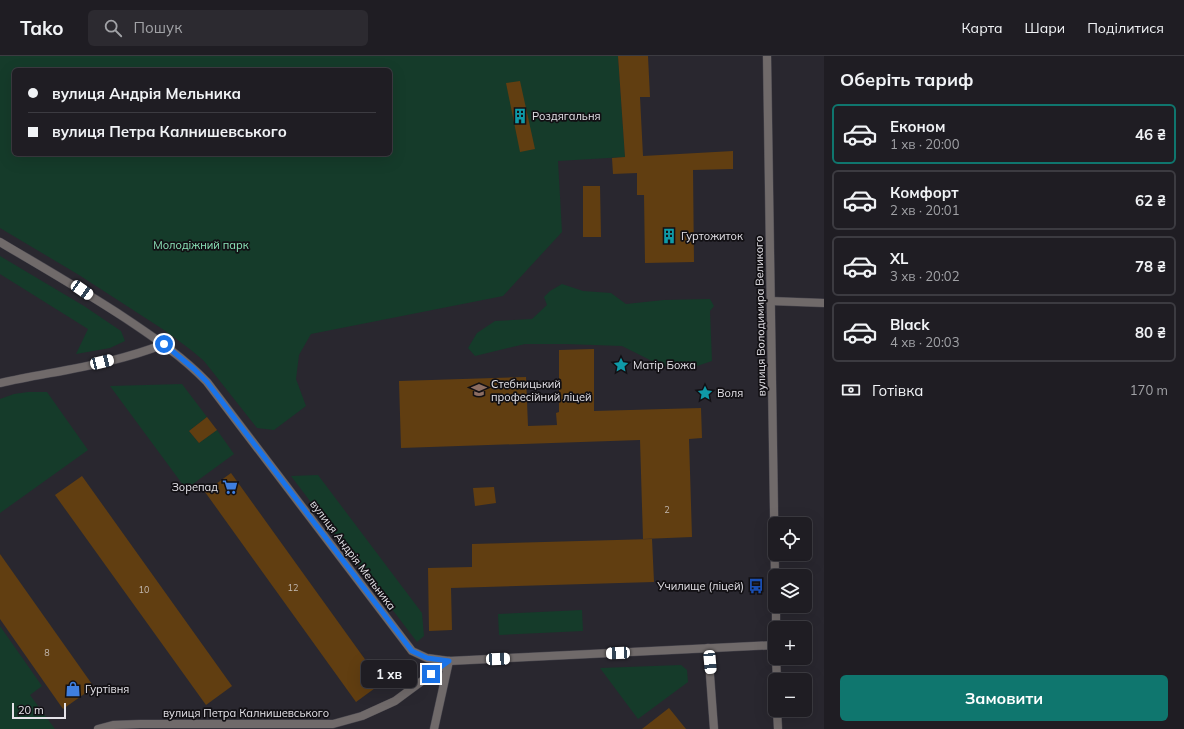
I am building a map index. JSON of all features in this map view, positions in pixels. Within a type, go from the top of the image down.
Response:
[{"type":"street","name":"вулиця Володимира Великого","points":[[767,56],[775,569]]},
{"type":"street","name":"вулиця Андрія Мельника","points":[[0,242],[82,290],[164,344],[194,369],[207,382],[412,651],[427,658],[449,661],[768,645]]},
{"type":"street","points":[[770,301],[824,303]]},
{"type":"street","points":[[0,383],[88,365],[147,350],[164,344]]},
{"type":"street","points":[[708,648],[714,729]]},
{"type":"street","points":[[434,729],[449,661]]},
{"type":"street","name":"вулиця Петра Калнишевського","points":[[98,729],[113,725],[140,724],[333,724],[362,716],[395,701],[449,661]]},
{"type":"street","points":[[777,717],[778,729]]},
{"type":"green space","name":"Молодіжний парк","points":[[0,56],[618,56],[625,157],[558,161],[562,232],[503,296],[311,334],[299,355],[296,379],[306,406],[274,430],[257,428],[204,361],[191,350],[164,330],[79,275],[0,228]]},
{"type":"green space","points":[[0,256],[84,306],[121,331],[125,341],[110,348],[76,354],[88,329],[0,274]]},
{"type":"green space","points":[[562,284],[583,291],[611,293],[626,304],[664,300],[710,299],[714,306],[710,311],[712,361],[685,370],[660,365],[622,346],[525,344],[475,356],[468,348],[477,333],[495,321],[532,319],[547,305],[544,297],[550,291]]},
{"type":"green space","points":[[182,384],[207,417],[189,431],[199,443],[217,430],[234,454],[186,489],[110,386]]},
{"type":"green space","points":[[47,392],[88,450],[0,513],[0,399],[14,394]]},
{"type":"green space","points":[[318,475],[422,613],[424,636],[417,642],[291,476]]},
{"type":"green space","points":[[582,610],[583,631],[499,635],[498,614]]},
{"type":"green space","points":[[0,626],[42,686],[30,695],[55,729],[0,729]]},
{"type":"green space","points":[[681,665],[687,670],[688,682],[638,719],[600,668]]},
{"type":"building","points":[[618,56],[648,56],[650,97],[640,97],[643,156],[733,151],[733,169],[693,170],[694,262],[645,263],[644,195],[637,195],[637,173],[613,174],[612,158],[625,157]]},
{"type":"building","name":"Роздягальня","points":[[520,81],[535,149],[520,152],[506,83]]},
{"type":"building","points":[[583,186],[600,186],[601,237],[583,237]]},
{"type":"building","points":[[594,349],[594,411],[701,408],[702,438],[689,439],[692,537],[643,539],[640,440],[401,448],[399,381],[526,377],[528,426],[557,425],[556,413],[559,412],[559,350]]},
{"type":"building","points":[[207,417],[217,430],[199,443],[189,431]]},
{"type":"building","points":[[231,473],[382,683],[356,702],[205,492]]},
{"type":"building","points":[[82,476],[232,686],[206,705],[55,495]]},
{"type":"building","points":[[494,487],[496,503],[475,506],[473,488]]},
{"type":"building","points":[[652,539],[654,582],[451,588],[452,630],[429,631],[428,568],[472,567],[472,544]]},
{"type":"building","points":[[0,554],[94,687],[63,709],[0,619]]},
{"type":"building","points":[[669,708],[686,729],[642,729]]},
{"type":"place","name":"Роздягальня","points":[[520,116]]},
{"type":"place","name":"Гуртожиток","points":[[669,236]]},
{"type":"place","name":"Матір Божа","points":[[621,365]]},
{"type":"place","name":"Стебницький професійний ліцей","points":[[479,390]]},
{"type":"place","name":"Воля","points":[[705,393]]},
{"type":"place","name":"Зорепад","points":[[230,487]]},
{"type":"place","name":"Училище (ліцей)","points":[[756,586]]},
{"type":"place","name":"Гуртівня","points":[[73,689]]},
{"type":"route","points":[[164,344],[182,358],[207,382],[412,651],[427,658],[449,661],[431,674]]}]
